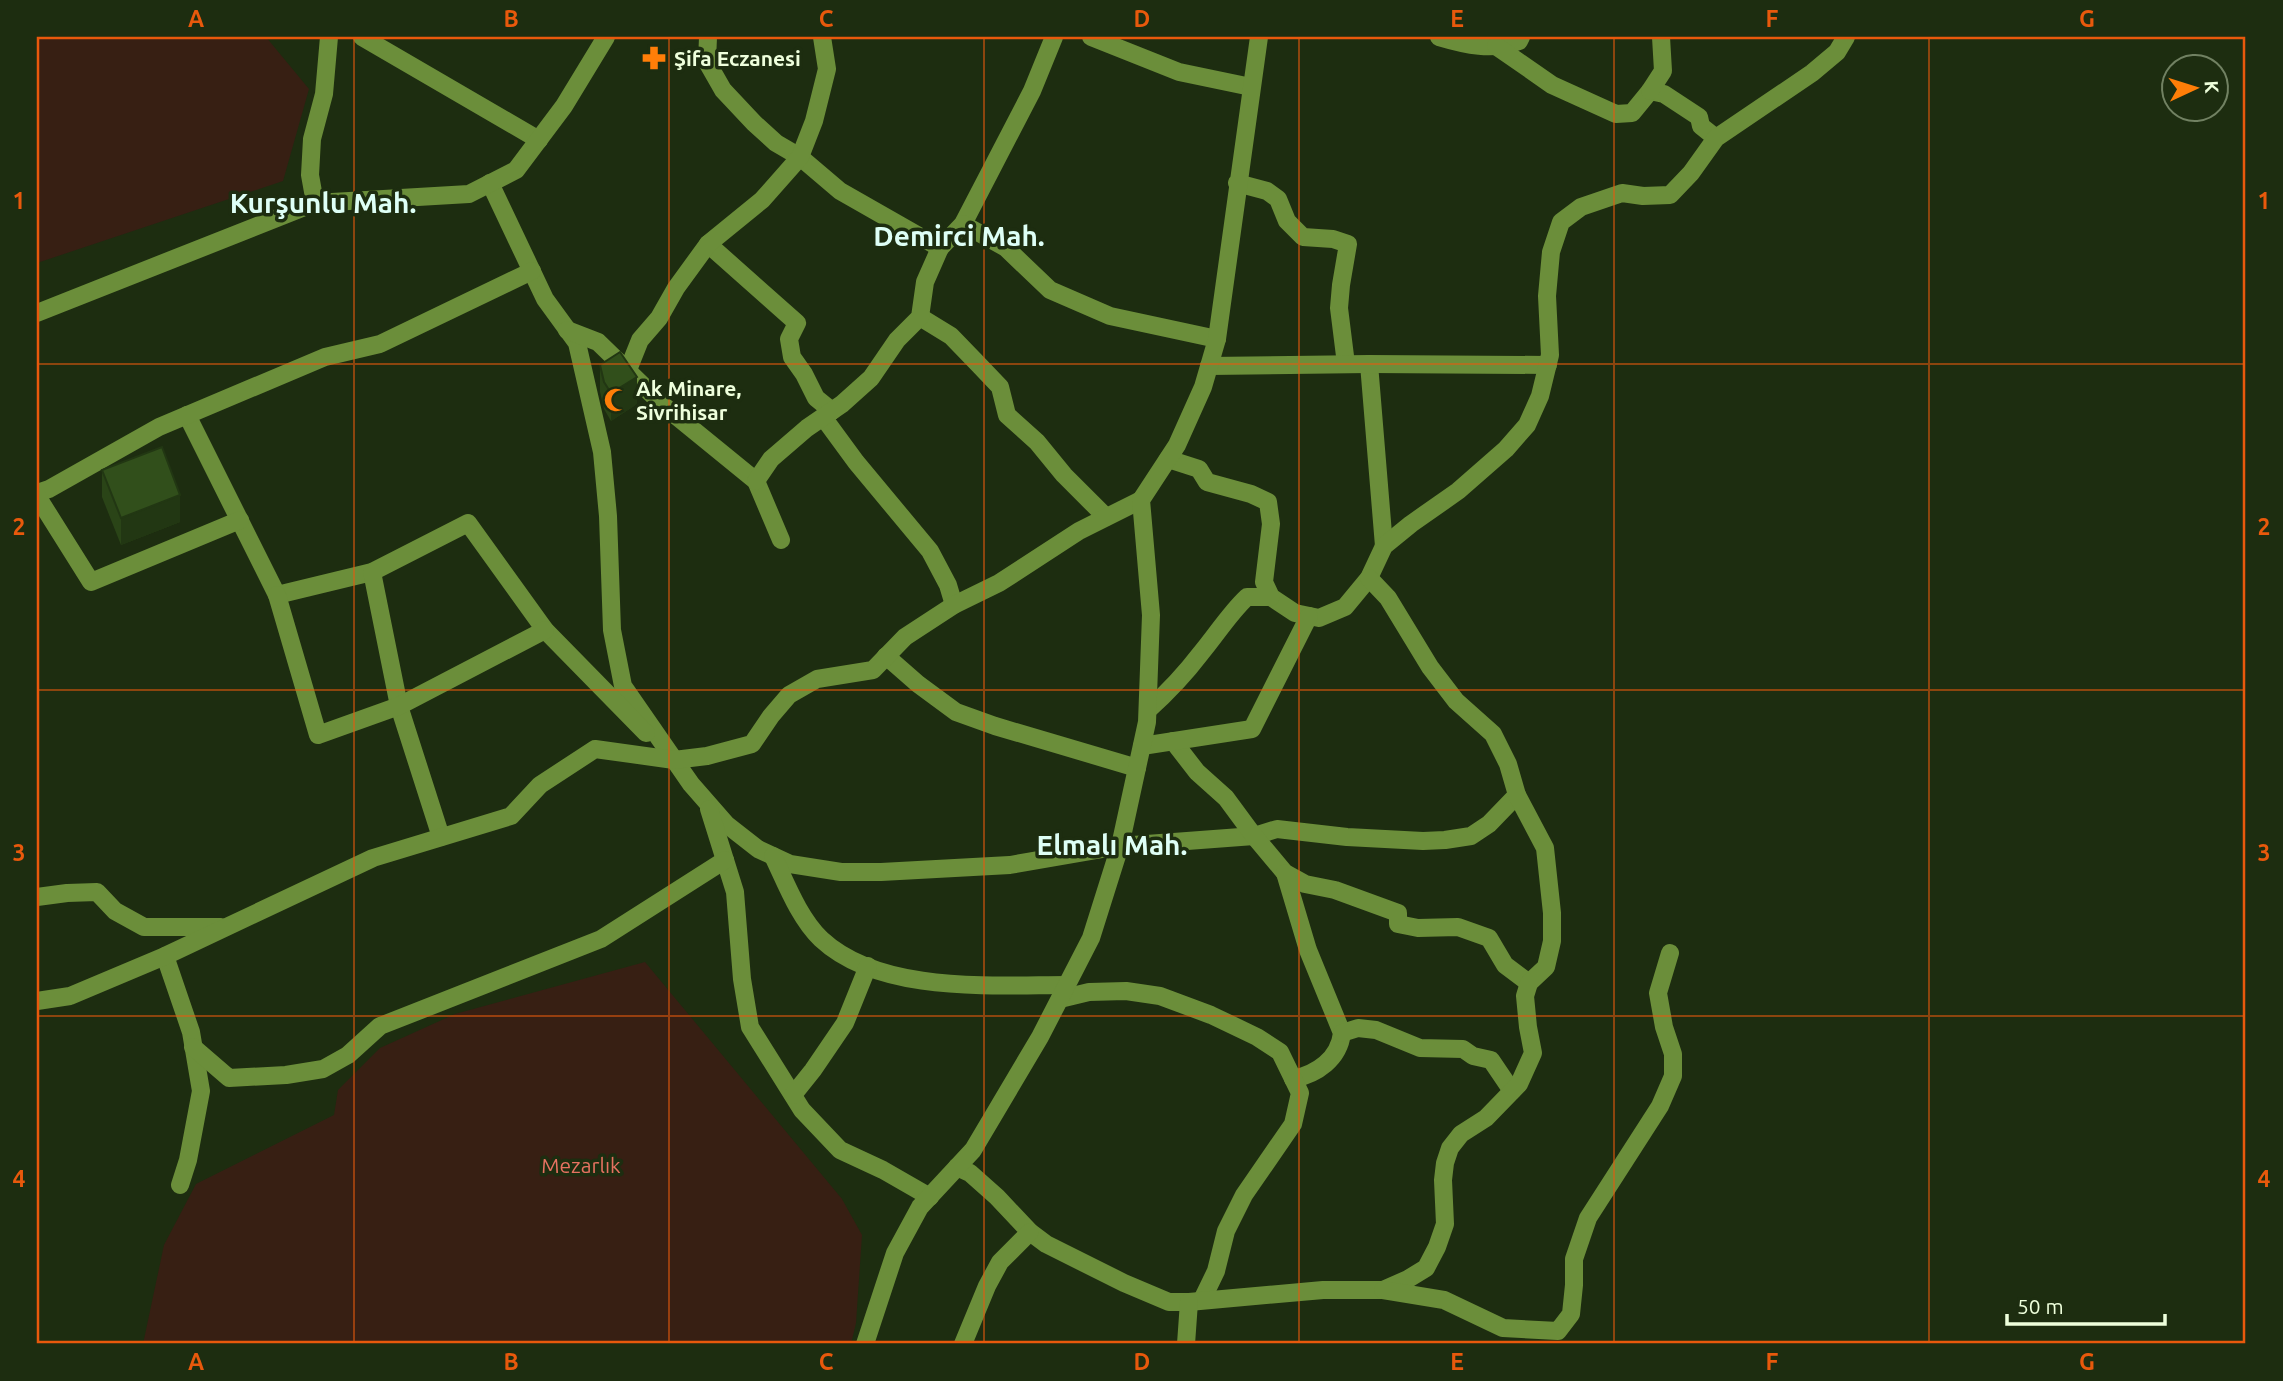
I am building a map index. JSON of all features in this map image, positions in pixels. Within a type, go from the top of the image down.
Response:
[{"type":"street","points":[[315,202],[310,175],[312,139],[324,94],[328,37]]},
{"type":"street","points":[[362,37],[539,140]]},
{"type":"street","points":[[37,313],[315,202],[469,194],[516,170],[564,106],[606,37]]},
{"type":"street","points":[[708,37],[707,62],[723,90],[776,143],[800,157],[840,191],[940,248]]},
{"type":"street","points":[[628,370],[640,340],[659,318],[708,244],[762,200],[800,157],[814,121],[827,69],[822,37]]},
{"type":"street","points":[[757,481],[771,459],[871,378],[897,340],[920,317],[925,282],[940,248],[962,224],[1032,91],[1054,37]]},
{"type":"street","points":[[1091,37],[1178,72],[1251,86]]},
{"type":"street","points":[[37,1001],[70,996],[165,956],[373,858],[511,816],[540,785],[595,749],[674,760],[707,756],[752,744],[789,695],[817,679],[873,670],[905,637],[954,605],[999,583],[1041,554],[1141,500],[1182,433],[1203,387],[1217,339],[1259,37]]},
{"type":"street","points":[[1439,37],[1480,47],[1506,46],[1521,37]]},
{"type":"street","points":[[1496,46],[1552,85],[1616,114],[1632,113],[1663,71],[1661,37]]},
{"type":"street","points":[[1148,710],[1168,692],[1247,597],[1271,597],[1295,612],[1319,618],[1345,607],[1369,578],[1384,547],[1458,491],[1506,449],[1527,425],[1540,396],[1550,355],[1547,296],[1550,252],[1561,222],[1581,207],[1613,195],[1670,195],[1716,138],[1812,73],[1837,51],[1846,37]]},
{"type":"street","points":[[1650,91],[1664,94],[1699,117],[1701,126],[1716,138]]},
{"type":"street","points":[[490,183],[545,299],[577,343],[602,452],[608,516],[612,630],[623,686],[707,802],[726,824],[758,849],[790,864],[841,872],[881,872],[1010,865],[1120,846],[1254,836],[1277,829],[1347,837],[1423,841],[1471,836],[1489,824],[1517,795]]},
{"type":"street","points":[[1237,184],[1267,191],[1278,199],[1287,221],[1303,237],[1332,239],[1348,244],[1339,308],[1346,364]]},
{"type":"street","points":[[962,224],[1006,248],[1050,290],[1110,316],[1217,339]]},
{"type":"street","points":[[708,244],[797,323],[789,338],[792,357],[856,462],[930,551],[948,585],[954,605]]},
{"type":"street","points":[[240,520],[91,582],[37,494],[159,427],[325,357],[380,344],[532,271]]},
{"type":"street","points":[[920,317],[951,336],[1000,387],[1007,415],[1037,442],[1064,475],[1106,517]]},
{"type":"street","points":[[567,330],[598,342],[664,406],[757,481],[781,540]]},
{"type":"street","points":[[1209,366],[1369,363],[1548,365]]},
{"type":"street","points":[[1369,363],[1384,547]]},
{"type":"street","points":[[187,415],[277,594],[318,735],[399,706],[545,630]]},
{"type":"street","points":[[1168,458],[1199,469],[1207,482],[1251,494],[1268,502],[1271,524],[1264,582],[1271,597]]},
{"type":"street","points":[[865,1344],[895,1252],[920,1207],[973,1150],[1040,1037],[1091,938],[1120,846],[1148,710],[1150,615],[1141,500]]},
{"type":"street","points":[[277,594],[372,572],[468,523],[545,630],[614,703],[674,760]]},
{"type":"street","points":[[372,572],[399,706],[441,837]]},
{"type":"street","points":[[1369,578],[1388,598],[1430,667],[1456,701],[1493,734],[1508,764],[1517,795],[1545,848],[1552,913],[1552,941],[1546,967],[1529,982],[1525,996],[1532,1053],[1519,1084],[1486,1118],[1461,1134],[1450,1148],[1443,1181],[1445,1224],[1426,1268],[1383,1290]]},
{"type":"street","points":[[1142,746],[1252,729],[1309,616]]},
{"type":"street","points":[[886,656],[956,712],[1137,768]]},
{"type":"street","points":[[1173,741],[1197,772],[1226,798],[1285,873],[1305,884],[1335,890],[1398,913],[1398,924],[1418,928],[1458,927],[1489,938],[1505,965],[1529,982]]},
{"type":"street","points":[[707,802],[735,892],[742,979],[750,1027],[802,1110],[840,1150],[930,1196]]},
{"type":"street","points":[[773,856],[801,911],[820,938],[849,960],[892,974],[937,984],[1063,992],[1126,991],[1160,996],[1212,1015],[1257,1037],[1280,1052],[1300,1093],[1293,1124],[1244,1195],[1226,1231],[1216,1271],[1196,1301],[1186,1344]]},
{"type":"street","points":[[193,1047],[229,1078],[286,1075],[323,1069],[348,1055],[380,1026],[601,939],[725,860]]},
{"type":"street","points":[[1285,873],[1308,950],[1342,1033],[1340,1048],[1329,1060],[1317,1071],[1293,1079]]},
{"type":"street","points":[[37,897],[97,892],[115,911],[145,927],[227,927]]},
{"type":"street","points":[[957,1167],[970,1173],[1030,1232],[1046,1244],[1169,1302],[1323,1290],[1383,1290],[1444,1300],[1503,1328],[1558,1331],[1572,1314],[1574,1259],[1588,1219],[1660,1106],[1673,1076],[1673,1054],[1664,1027],[1658,993],[1670,953]]},
{"type":"street","points":[[165,956],[191,1032],[201,1091],[188,1160],[180,1185]]},
{"type":"street","points":[[793,1096],[845,1023],[867,966]]},
{"type":"street","points":[[1342,1033],[1358,1028],[1376,1030],[1420,1048],[1463,1049],[1474,1056],[1491,1060],[1512,1091]]},
{"type":"street","points":[[962,1344],[1000,1262],[1030,1232]]},
{"type":"green space","points":[[37,37],[266,37],[309,89],[283,181],[37,263]]},
{"type":"green space","name":"Mezarlık","points":[[645,962],[842,1199],[862,1235],[856,1323],[851,1344],[143,1344],[164,1245],[196,1184],[334,1115],[338,1090],[380,1048],[455,1014]]},
{"type":"building","points":[[620,352],[637,377],[611,393],[604,382],[600,365]]},
{"type":"building","points":[[162,447],[180,495],[121,518],[102,470]]},
{"type":"place","name":"Şifa Eczanesi","points":[[654,58]]},
{"type":"place","name":"Ak Minare, Sivrihisar","points":[[616,400]]},
{"type":"district","name":"Kurşunlu Mah.","points":[[323,202]]},
{"type":"district","name":"Demirci Mah.","points":[[959,235]]},
{"type":"district","name":"Elmalı Mah.","points":[[1112,844]]}]
